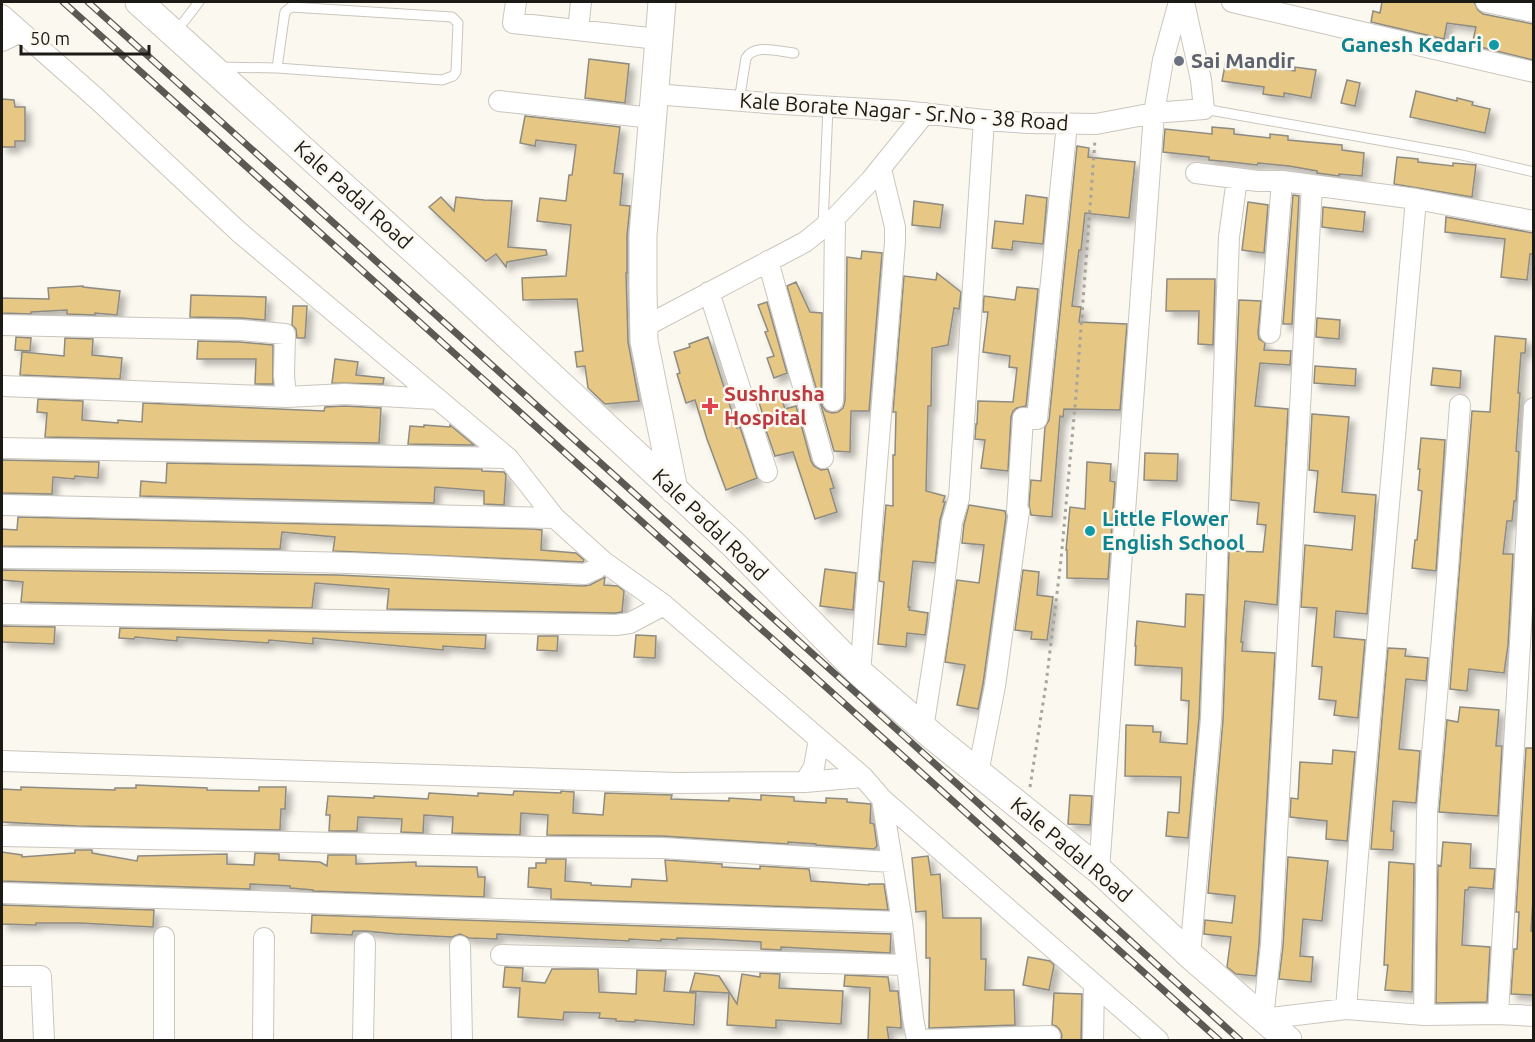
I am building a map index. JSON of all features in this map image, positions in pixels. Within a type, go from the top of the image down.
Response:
[{"type":"street","name":"Kale Padal Road","points":[[139,2],[675,490],[733,544],[860,673],[923,729],[1099,870],[1190,955],[1288,1041]]},
{"type":"street","points":[[516,2],[513,23],[658,39]]},
{"type":"street","points":[[578,30],[581,2]]},
{"type":"street","points":[[662,2],[643,235],[644,341],[675,490]]},
{"type":"street","points":[[1099,870],[1154,113],[1163,60],[1179,2]]},
{"type":"street","points":[[1184,2],[1201,80],[1204,109]]},
{"type":"street","points":[[1232,2],[1533,72]]},
{"type":"street","points":[[1486,2],[1533,12]]},
{"type":"street","points":[[2,15],[97,99],[239,232],[508,458],[555,518],[604,562],[664,605],[863,777],[882,799],[1158,1041]]},
{"type":"street","points":[[2,41],[21,32]]},
{"type":"street","name":"Kale Borate Nagar - Sr.No - 38 Road","points":[[499,101],[653,106],[739,101],[925,113],[984,120],[1067,124],[1096,124],[1154,113],[1204,109]]},
{"type":"street","points":[[644,327],[804,242],[829,223],[881,168],[925,113]]},
{"type":"street","points":[[923,729],[952,522],[959,498],[984,120]]},
{"type":"street","points":[[978,773],[995,686],[1019,511],[1017,511],[1023,418],[1037,418],[1067,124]]},
{"type":"street","points":[[860,673],[896,242],[895,227],[881,168]]},
{"type":"street","points":[[1196,173],[1258,181],[1282,181],[1416,199],[1533,221]]},
{"type":"street","points":[[1190,955],[1211,719],[1229,237],[1237,179]]},
{"type":"street","points":[[1270,333],[1282,181]]},
{"type":"street","points":[[1312,185],[1272,933],[1263,1019],[1346,1009],[1424,1015],[1533,1016]]},
{"type":"street","points":[[1346,1009],[1416,199]]},
{"type":"street","points":[[829,223],[833,401]]},
{"type":"street","points":[[768,261],[823,458]]},
{"type":"street","points":[[709,292],[767,472]]},
{"type":"street","points":[[2,325],[241,330],[285,334],[286,397]]},
{"type":"street","points":[[2,386],[286,397],[345,394],[437,399]]},
{"type":"street","points":[[1424,1015],[1427,812],[1460,405]]},
{"type":"street","points":[[1498,1014],[1533,408]]},
{"type":"street","points":[[2,448],[508,458]]},
{"type":"street","points":[[2,505],[555,518]]},
{"type":"street","points":[[2,558],[340,563],[585,574],[604,562]]},
{"type":"street","points":[[2,614],[616,625],[630,623],[664,605]]},
{"type":"street","points":[[805,782],[814,767],[819,739]]},
{"type":"street","points":[[2,761],[677,783],[805,782],[863,777]]},
{"type":"street","points":[[882,799],[902,922],[917,1040],[1050,1036]]},
{"type":"street","points":[[2,836],[662,848],[892,862]]},
{"type":"street","points":[[2,893],[902,922]]},
{"type":"street","points":[[164,937],[164,1041]]},
{"type":"street","points":[[263,1041],[264,938]]},
{"type":"street","points":[[363,1041],[365,943]]},
{"type":"street","points":[[460,946],[462,1041]]},
{"type":"street","points":[[501,955],[907,965]]},
{"type":"street","points":[[2,976],[41,976],[44,1041]]},
{"type":"street","points":[[1093,1041],[1094,984]]},
{"type":"lane","points":[[175,34],[199,2]]},
{"type":"lane","points":[[212,67],[277,68],[442,80],[453,76],[456,72],[458,23],[452,17],[291,7],[285,12],[277,68]]},
{"type":"lane","points":[[739,101],[749,53],[758,49],[794,53]]},
{"type":"lane","points":[[828,107],[829,223]]},
{"type":"lane","points":[[1204,109],[1462,155],[1533,172]]},
{"type":"path","points":[[1026,811],[1046,684],[1060,560],[1096,124]]},
{"type":"building","points":[[1382,2],[1474,2],[1483,14],[1533,24],[1533,60],[1472,45],[1476,27],[1447,23],[1444,39],[1371,22],[1373,11],[1380,13]]},
{"type":"building","points":[[589,59],[629,64],[625,103],[585,98]]},
{"type":"building","points":[[1226,60],[1295,71],[1295,67],[1316,70],[1311,98],[1284,93],[1284,97],[1263,94],[1264,87],[1222,81]]},
{"type":"building","points":[[1347,80],[1360,83],[1355,106],[1341,103]]},
{"type":"building","points":[[1416,91],[1457,101],[1457,98],[1473,102],[1472,105],[1490,109],[1485,133],[1410,117]]},
{"type":"building","points":[[2,99],[14,100],[15,107],[25,107],[25,141],[15,141],[15,147],[2,147]]},
{"type":"building","points":[[525,116],[620,127],[614,173],[623,174],[620,205],[630,206],[626,273],[628,342],[639,401],[605,404],[588,388],[585,366],[577,367],[575,352],[583,351],[577,299],[523,300],[522,278],[566,276],[571,225],[537,221],[540,198],[566,201],[576,145],[536,140],[535,146],[520,143]]},
{"type":"building","points":[[1212,127],[1234,129],[1234,134],[1270,138],[1270,134],[1288,136],[1288,140],[1342,145],[1342,150],[1364,153],[1362,176],[1339,174],[1339,176],[1289,166],[1209,160],[1209,157],[1163,152],[1165,129],[1212,134]]},
{"type":"building","points":[[1077,146],[1089,148],[1088,157],[1135,162],[1129,218],[1085,213],[1072,306],[1081,307],[1079,322],[1127,324],[1120,410],[1064,409],[1063,417],[1060,416],[1052,517],[1031,515],[1029,505],[1031,480],[1041,481],[1045,427],[1049,420]]},
{"type":"building","points":[[1397,157],[1453,166],[1453,163],[1476,165],[1472,197],[1394,184]]},
{"type":"building","points":[[1026,195],[1047,198],[1043,244],[1013,241],[1012,250],[992,248],[995,221],[1023,224]]},
{"type":"building","points":[[1293,195],[1299,196],[1292,324],[1283,324]]},
{"type":"building","points":[[441,197],[454,211],[456,197],[512,201],[508,247],[546,250],[547,255],[507,262],[506,267],[496,254],[486,261],[429,207]]},
{"type":"building","points":[[914,201],[943,205],[940,228],[912,225]]},
{"type":"building","points":[[1248,202],[1268,205],[1264,253],[1242,250]]},
{"type":"building","points":[[1323,207],[1365,212],[1363,232],[1322,227]]},
{"type":"building","points":[[1446,217],[1533,233],[1533,254],[1530,254],[1527,280],[1501,277],[1505,239],[1445,232]]},
{"type":"building","points":[[862,251],[882,253],[869,411],[851,411],[850,452],[834,451],[787,286],[796,282],[810,312],[822,313],[821,401],[826,411],[838,412],[843,408],[845,401],[847,257],[861,259]]},
{"type":"building","points":[[937,273],[961,292],[959,309],[954,308],[948,345],[932,348],[926,491],[945,496],[943,502],[945,502],[940,520],[935,563],[913,561],[908,607],[910,607],[909,610],[928,613],[925,635],[907,633],[906,647],[878,644],[884,582],[879,581],[886,505],[893,506],[896,412],[893,412],[904,276],[936,280]]},
{"type":"building","points":[[1167,279],[1215,279],[1213,345],[1198,344],[1199,311],[1166,311]]},
{"type":"building","points":[[83,286],[120,291],[117,315],[67,314],[67,310],[31,312],[31,314],[2,313],[2,298],[49,299],[48,288]]},
{"type":"building","points":[[1017,287],[1038,289],[1026,406],[1017,408],[1011,417],[1008,471],[981,468],[985,440],[975,439],[978,401],[1013,402],[1017,368],[1009,367],[1010,356],[983,352],[988,312],[983,312],[984,296],[1015,300]]},
{"type":"building","points":[[191,295],[266,297],[265,320],[190,317]]},
{"type":"building","points":[[1239,300],[1261,301],[1258,333],[1259,339],[1265,343],[1264,350],[1291,351],[1290,365],[1260,363],[1255,406],[1288,409],[1277,605],[1245,601],[1241,642],[1243,642],[1242,651],[1275,653],[1256,976],[1236,974],[1227,967],[1231,937],[1204,934],[1205,920],[1232,923],[1235,896],[1208,893],[1223,720],[1229,551],[1263,552],[1266,525],[1257,524],[1259,503],[1231,500]]},
{"type":"building","points":[[767,302],[787,373],[774,378],[767,358],[774,356],[758,305]]},
{"type":"building","points":[[293,306],[307,306],[305,338],[297,338],[296,329],[292,325]]},
{"type":"building","points":[[1317,318],[1340,320],[1339,339],[1316,337]]},
{"type":"building","points":[[1495,336],[1526,339],[1525,353],[1521,353],[1518,393],[1520,393],[1516,451],[1519,452],[1516,501],[1514,501],[1512,521],[1507,521],[1503,554],[1513,554],[1508,645],[1504,673],[1469,669],[1467,691],[1450,689],[1472,411],[1490,412]]},
{"type":"building","points":[[16,337],[31,338],[30,351],[15,350]]},
{"type":"building","points":[[708,337],[737,428],[740,427],[757,478],[726,490],[695,400],[686,403],[677,374],[680,373],[674,352],[690,347],[689,344]]},
{"type":"building","points":[[65,338],[93,339],[92,355],[122,358],[120,379],[20,375],[22,352],[64,356]]},
{"type":"building","points":[[198,341],[273,345],[273,384],[255,384],[256,359],[197,359]]},
{"type":"building","points":[[335,359],[358,362],[356,375],[384,378],[383,384],[332,383]]},
{"type":"building","points":[[1315,366],[1356,369],[1355,386],[1314,383]]},
{"type":"building","points":[[1433,368],[1461,371],[1460,388],[1431,385]]},
{"type":"building","points":[[779,391],[785,409],[796,406],[814,466],[821,470],[828,469],[834,488],[830,489],[837,512],[815,519],[793,452],[775,456],[760,413],[762,412],[758,399]]},
{"type":"building","points":[[38,399],[83,401],[82,420],[118,423],[118,420],[142,422],[143,403],[324,411],[325,407],[381,408],[379,443],[45,437],[47,413],[37,412]]},
{"type":"building","points":[[1312,414],[1349,417],[1342,492],[1376,495],[1367,614],[1336,611],[1334,637],[1365,640],[1358,718],[1334,715],[1336,701],[1319,699],[1322,667],[1312,666],[1317,608],[1301,607],[1305,545],[1352,550],[1355,516],[1314,512],[1318,471],[1309,470]]},
{"type":"building","points":[[424,425],[450,427],[450,425],[474,445],[408,444],[410,426],[424,427]]},
{"type":"building","points":[[1421,438],[1445,440],[1436,571],[1412,568],[1422,491],[1418,490]]},
{"type":"building","points":[[1145,453],[1178,454],[1177,481],[1144,480]]},
{"type":"building","points":[[2,460],[99,462],[98,478],[53,477],[52,494],[2,493]]},
{"type":"building","points":[[1087,462],[1111,464],[1110,481],[1115,482],[1108,579],[1067,578],[1066,550],[1070,507],[1085,509]]},
{"type":"building","points":[[167,463],[482,469],[482,471],[504,472],[506,475],[504,505],[484,504],[484,491],[435,487],[434,503],[140,496],[141,481],[166,483]]},
{"type":"building","points":[[969,505],[1005,511],[1006,516],[978,709],[957,705],[965,665],[945,662],[957,580],[979,583],[984,545],[962,543]]},
{"type":"building","points":[[18,517],[533,529],[542,530],[541,550],[576,553],[584,560],[583,562],[333,551],[335,537],[282,532],[280,549],[2,546],[2,529],[17,530]]},
{"type":"building","points":[[825,569],[856,573],[853,610],[820,606]]},
{"type":"building","points":[[2,570],[337,575],[584,586],[605,577],[604,585],[618,586],[624,591],[622,612],[615,613],[387,609],[389,589],[315,583],[312,608],[21,602],[23,582],[2,580]]},
{"type":"building","points":[[1023,570],[1039,572],[1037,595],[1053,597],[1047,640],[1031,639],[1032,632],[1015,630]]},
{"type":"building","points":[[1186,594],[1204,595],[1199,718],[1188,838],[1166,836],[1168,812],[1179,813],[1181,777],[1125,776],[1126,725],[1153,726],[1153,732],[1161,732],[1160,742],[1187,744],[1189,701],[1181,700],[1182,668],[1135,665],[1137,621],[1185,627]]},
{"type":"building","points":[[2,626],[55,627],[54,644],[2,642]]},
{"type":"building","points":[[120,628],[486,635],[485,649],[443,646],[443,650],[313,638],[313,644],[177,637],[177,641],[135,637],[134,639],[119,638]]},
{"type":"building","points":[[636,635],[656,636],[655,658],[634,657]]},
{"type":"building","points":[[538,636],[558,636],[557,651],[537,650]]},
{"type":"building","points":[[1388,648],[1406,649],[1405,656],[1428,658],[1426,681],[1406,679],[1399,749],[1420,751],[1416,803],[1393,801],[1391,831],[1394,831],[1393,850],[1371,849]]},
{"type":"building","points":[[1460,707],[1499,710],[1496,746],[1502,746],[1498,816],[1439,812],[1447,720],[1458,722]]},
{"type":"building","points":[[1526,748],[1533,748],[1531,931],[1533,931],[1533,995],[1511,994],[1514,949],[1517,949],[1519,912],[1516,912]]},
{"type":"building","points":[[1333,750],[1355,752],[1347,841],[1326,839],[1327,821],[1290,817],[1291,798],[1298,799],[1300,762],[1332,764]]},
{"type":"building","points":[[136,785],[259,791],[259,787],[286,787],[285,809],[281,809],[280,830],[77,826],[2,822],[2,789],[21,790],[21,787],[115,790],[115,788],[136,788]]},
{"type":"building","points":[[514,791],[574,792],[573,813],[603,815],[605,793],[672,795],[671,799],[729,801],[729,798],[761,800],[761,795],[794,797],[794,801],[826,803],[826,798],[847,799],[847,802],[871,804],[870,823],[874,824],[877,846],[874,849],[662,836],[547,835],[548,815],[521,813],[520,835],[452,833],[453,817],[424,815],[423,833],[401,832],[402,819],[358,817],[357,831],[329,831],[330,815],[326,815],[328,796],[428,799],[429,793],[478,796],[478,793],[513,795]]},
{"type":"building","points":[[1070,795],[1092,796],[1090,825],[1068,824]]},
{"type":"building","points":[[1443,842],[1471,844],[1470,868],[1495,869],[1493,889],[1469,887],[1465,890],[1462,945],[1490,947],[1487,1002],[1436,1003],[1438,865],[1441,866]]},
{"type":"building","points":[[75,850],[92,850],[92,853],[137,861],[138,856],[227,854],[227,864],[254,865],[255,853],[279,854],[279,860],[320,862],[327,866],[328,855],[356,855],[356,864],[416,862],[416,866],[477,867],[478,877],[485,877],[484,897],[313,891],[290,888],[290,886],[250,884],[250,889],[2,881],[2,852],[22,855],[22,857],[75,853]]},
{"type":"building","points":[[928,856],[931,875],[940,874],[943,918],[981,918],[981,959],[986,959],[985,990],[1014,990],[1015,1025],[929,1028],[930,958],[926,958],[926,911],[916,912],[912,858]]},
{"type":"building","points":[[1288,857],[1328,861],[1322,921],[1303,919],[1300,956],[1313,957],[1311,982],[1279,979]]},
{"type":"building","points":[[546,859],[566,859],[565,881],[631,887],[632,879],[667,881],[665,860],[722,864],[722,867],[760,869],[760,866],[809,869],[811,881],[884,884],[888,910],[551,899],[551,889],[528,887],[529,868],[536,868],[536,863],[546,863]]},
{"type":"building","points":[[1389,862],[1414,864],[1412,992],[1385,990],[1388,965],[1384,965]]},
{"type":"building","points":[[2,905],[154,910],[153,927],[79,923],[2,924]]},
{"type":"building","points":[[312,915],[891,934],[890,953],[781,947],[781,950],[761,949],[761,942],[710,939],[677,938],[677,940],[661,939],[661,941],[629,939],[629,941],[497,934],[497,939],[469,938],[460,934],[452,937],[366,931],[353,931],[352,935],[311,933]]},
{"type":"building","points":[[1028,957],[1050,961],[1054,965],[1049,990],[1023,985]]},
{"type":"building","points":[[505,967],[523,968],[522,981],[545,983],[552,969],[598,969],[599,992],[636,994],[637,970],[666,971],[664,991],[696,993],[694,1025],[635,1020],[635,1022],[616,1021],[616,1019],[599,1018],[600,1013],[564,1012],[563,1020],[518,1017],[520,988],[503,987]]},
{"type":"building","points":[[695,973],[719,976],[737,1004],[742,974],[760,977],[760,973],[780,974],[779,988],[843,991],[841,1024],[776,1020],[776,1028],[727,1025],[729,993],[690,991]]},
{"type":"building","points":[[845,975],[888,977],[890,991],[898,991],[901,1028],[887,1027],[889,1041],[868,1041],[870,988],[844,986]]},
{"type":"building","points":[[1054,993],[1082,994],[1081,1041],[1061,1041],[1060,1030],[1052,1025]]},
{"type":"railway","points":[[63,2],[1219,1040]]},
{"type":"railway","points":[[88,2],[1240,1040]]},
{"type":"place","name":"Ganesh Kedari","points":[[1494,45]]},
{"type":"place","name":"Sai Mandir","points":[[1179,61]]},
{"type":"place","name":"Sushrusha Hospital","points":[[710,406]]},
{"type":"place","name":"Little Flower English School","points":[[1090,531]]}]
